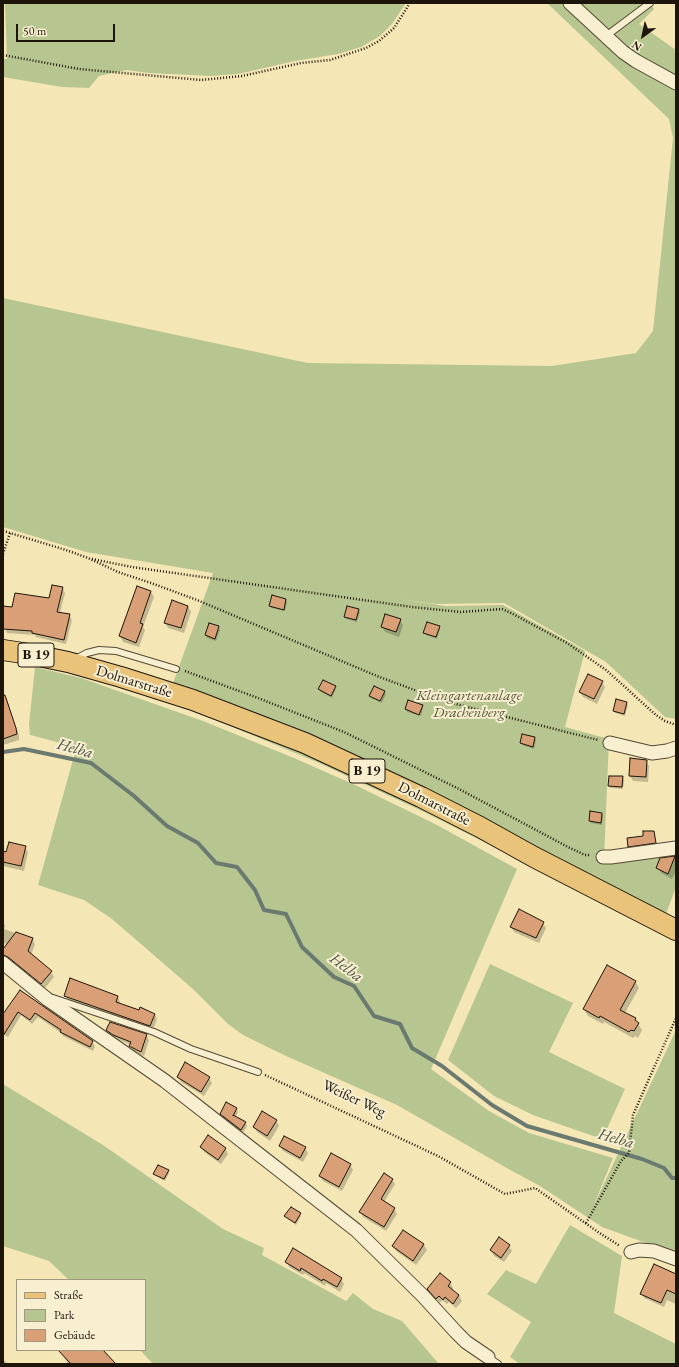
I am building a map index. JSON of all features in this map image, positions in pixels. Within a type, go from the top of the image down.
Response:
[{"type":"main road","name":"Dolmarstraße","points":[[3,650],[68,662],[122,677],[193,700],[305,743],[421,797],[480,827],[534,858],[676,930]]},
{"type":"street","points":[[570,3],[623,52],[636,61],[676,83]]},
{"type":"street","points":[[610,743],[652,753],[667,752],[676,748]]},
{"type":"street","points":[[603,857],[676,848]]},
{"type":"street","points":[[3,963],[47,999],[165,1082],[350,1225],[423,1296],[466,1342],[493,1361]]},
{"type":"street","points":[[631,1252],[639,1250],[654,1251],[676,1259]]},
{"type":"lane","points":[[606,36],[650,3]]},
{"type":"lane","name":"Dolmarstraße","points":[[68,662],[87,653],[99,650],[116,651],[176,669]]},
{"type":"lane","points":[[47,999],[52,997],[154,1032],[191,1049],[258,1072]]},
{"type":"path","points":[[3,55],[79,69],[201,80],[242,76],[301,63],[330,60],[366,48],[379,41],[394,28],[410,3]]},
{"type":"path","points":[[3,532],[88,558],[132,567],[358,598],[412,607],[461,612],[502,609],[567,643],[606,670],[656,716],[664,721],[676,725]]},
{"type":"path","points":[[3,554],[10,533]]},
{"type":"path","points":[[88,558],[118,572],[197,600],[370,674],[444,701],[610,743]]},
{"type":"path","name":"Dolmarstraße","points":[[176,669],[258,698],[344,732],[459,789],[568,847],[585,855],[603,857]]},
{"type":"path","points":[[586,1223],[621,1161],[629,1153],[633,1115],[676,1018]]},
{"type":"path","name":"Weißer Weg","points":[[258,1072],[438,1156],[505,1194],[535,1188],[601,1234],[631,1252]]},
{"type":"green space","points":[[5,3],[406,3],[392,24],[380,36],[361,47],[338,54],[295,61],[238,74],[211,76],[149,73],[126,70],[99,76],[89,88],[62,87],[3,77],[3,59],[7,59]]},
{"type":"green space","name":"Kleingartenanlage Drachenberg","points":[[547,3],[650,3],[654,9],[639,24],[676,50],[676,719],[665,717],[606,662],[504,603],[436,604],[398,599],[446,606],[503,605],[585,651],[565,727],[609,739],[604,860],[676,852],[676,887],[666,914],[172,686],[213,573],[86,552],[3,527],[3,298],[308,363],[552,366],[636,353],[653,331],[673,138],[669,119]]},
{"type":"green space","points":[[35,667],[81,678],[203,721],[294,758],[355,785],[435,824],[517,869],[431,1069],[489,1111],[529,1133],[613,1158],[593,1207],[676,1030],[676,1254],[602,1227],[540,1186],[397,1105],[286,1056],[243,1035],[228,1024],[193,989],[112,919],[84,900],[38,885],[76,749],[30,735],[29,724]]},
{"type":"green space","points":[[140,691],[265,734],[426,806],[504,852],[426,813],[319,763],[216,720]]},
{"type":"green space","points":[[490,964],[573,1003],[549,1052],[625,1089],[606,1131],[596,1137],[533,1115],[494,1096],[448,1060]]},
{"type":"green space","points":[[3,1084],[103,1145],[223,1229],[264,1248],[262,1255],[346,1301],[353,1293],[373,1309],[402,1321],[439,1364],[153,1364],[141,1351],[146,1351],[146,1279],[68,1279],[49,1261],[3,1246]]},
{"type":"green space","points":[[570,1225],[622,1256],[614,1313],[676,1344],[676,1364],[520,1364],[510,1357],[531,1322],[487,1294],[506,1270],[536,1284]]},
{"type":"building","points":[[52,585],[63,587],[57,612],[70,614],[64,640],[32,633],[32,631],[3,629],[3,606],[12,607],[15,593],[49,598]]},
{"type":"building","points":[[137,586],[151,591],[140,623],[143,624],[136,643],[119,636]]},
{"type":"building","points":[[272,595],[286,599],[284,610],[269,606]]},
{"type":"building","points":[[172,600],[188,606],[181,628],[164,623]]},
{"type":"building","points":[[347,606],[359,609],[356,620],[344,617]]},
{"type":"building","points":[[385,614],[401,619],[396,632],[381,627]]},
{"type":"building","points":[[427,622],[440,626],[436,637],[423,633]]},
{"type":"building","points":[[209,623],[219,626],[215,639],[205,635]]},
{"type":"building","points":[[588,674],[603,681],[594,699],[579,692]]},
{"type":"building","points":[[323,680],[336,686],[331,696],[318,689]]},
{"type":"building","points":[[374,686],[385,691],[380,701],[369,696]]},
{"type":"building","points":[[3,695],[5,695],[17,734],[3,739]]},
{"type":"building","points":[[616,699],[627,702],[624,714],[613,711]]},
{"type":"building","points":[[408,700],[423,705],[419,715],[405,709]]},
{"type":"building","points":[[522,734],[535,737],[533,747],[520,743]]},
{"type":"building","points":[[630,758],[647,760],[646,777],[629,776]]},
{"type":"building","points":[[609,776],[623,776],[622,787],[608,786]]},
{"type":"building","points":[[590,811],[602,813],[601,823],[589,821]]},
{"type":"building","points":[[643,831],[654,831],[656,843],[628,847],[627,838],[643,836]]},
{"type":"building","points":[[9,842],[26,846],[21,866],[3,862],[3,851],[6,852]]},
{"type":"building","points":[[675,856],[668,874],[656,868],[660,858]]},
{"type":"building","points":[[519,909],[544,922],[536,938],[510,927]]},
{"type":"building","points":[[16,932],[33,938],[28,951],[52,971],[41,984],[8,957],[3,955],[3,949]]},
{"type":"building","points":[[607,965],[636,981],[620,1010],[636,1018],[635,1020],[639,1023],[634,1031],[631,1030],[629,1032],[600,1016],[599,1018],[583,1009]]},
{"type":"building","points":[[70,978],[118,996],[116,1002],[139,1010],[140,1007],[155,1014],[150,1026],[64,996]]},
{"type":"building","points":[[20,990],[93,1041],[90,1047],[60,1032],[61,1030],[35,1013],[30,1020],[18,1012],[3,1036],[3,1014]]},
{"type":"building","points":[[110,1022],[147,1034],[141,1052],[129,1046],[131,1042],[113,1035],[106,1030]]},
{"type":"building","points":[[185,1062],[210,1077],[201,1092],[177,1077]]},
{"type":"building","points":[[226,1102],[237,1108],[233,1115],[246,1122],[241,1130],[220,1114]]},
{"type":"building","points":[[262,1111],[277,1120],[267,1136],[253,1127]]},
{"type":"building","points":[[208,1135],[226,1148],[218,1160],[200,1147]]},
{"type":"building","points":[[284,1136],[306,1147],[300,1158],[279,1146]]},
{"type":"building","points":[[331,1153],[351,1164],[339,1187],[319,1176]]},
{"type":"building","points":[[158,1165],[169,1170],[164,1179],[153,1174]]},
{"type":"building","points":[[384,1173],[393,1179],[381,1199],[395,1208],[384,1227],[359,1212]]},
{"type":"building","points":[[291,1207],[301,1213],[295,1223],[284,1216]]},
{"type":"building","points":[[403,1230],[424,1244],[413,1261],[392,1246]]},
{"type":"building","points":[[499,1237],[510,1245],[501,1258],[490,1250]]},
{"type":"building","points":[[293,1248],[342,1278],[337,1287],[323,1279],[322,1281],[301,1268],[300,1271],[285,1262]]},
{"type":"building","points":[[654,1264],[676,1274],[676,1294],[667,1290],[661,1303],[640,1294]]},
{"type":"building","points":[[440,1273],[451,1282],[448,1286],[459,1295],[453,1304],[445,1297],[443,1300],[439,1296],[436,1299],[427,1289]]},
{"type":"building","points":[[59,1351],[104,1351],[116,1364],[71,1364]]},
{"type":"waterway","name":"Helba","points":[[3,752],[24,749],[91,763],[134,796],[167,826],[198,843],[216,863],[237,867],[255,890],[264,910],[286,914],[302,947],[334,977],[354,986],[374,1016],[400,1024],[412,1048],[442,1066],[492,1105],[527,1126],[642,1159],[664,1168],[672,1178],[676,1178]]}]
